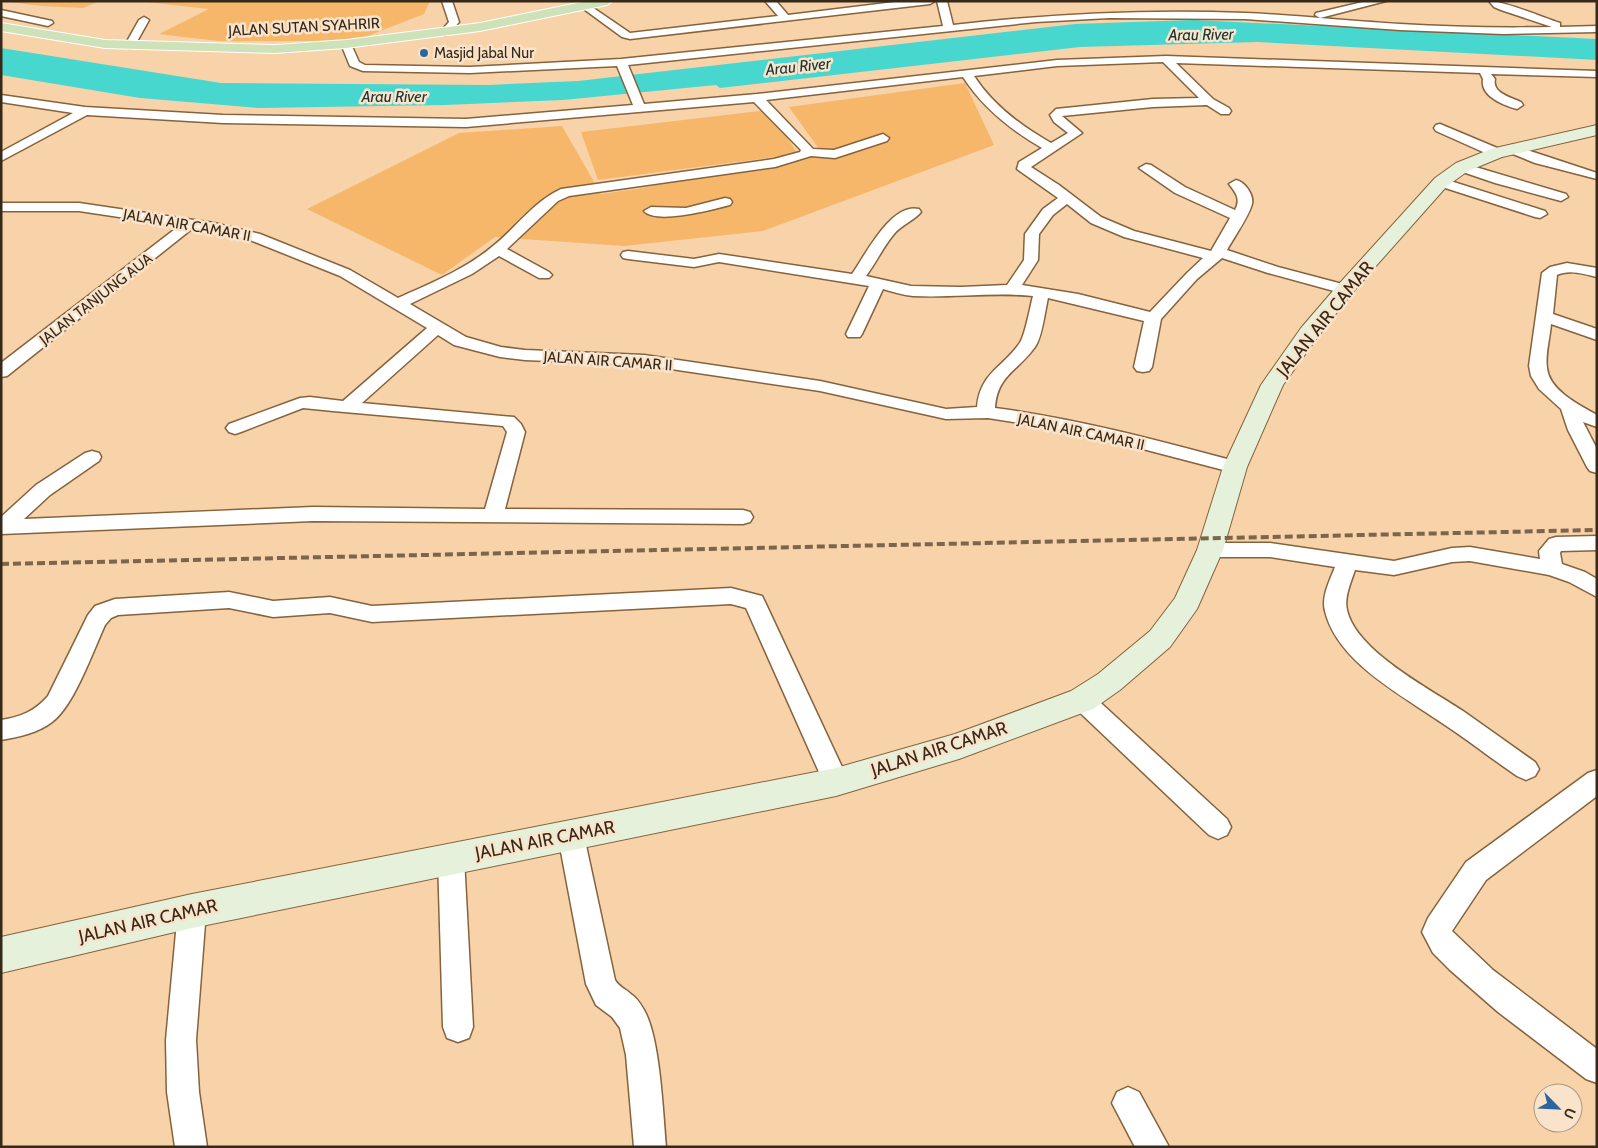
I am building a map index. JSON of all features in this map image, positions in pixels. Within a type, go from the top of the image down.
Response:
[{"type":"main road","name":"JALAN SUTAN SYAHRIR","points":[[1,27],[90,42],[238,49],[346,44],[445,32],[586,7],[607,1]]},
{"type":"main road","name":"JALAN AIR CAMAR","points":[[1,955],[192,911],[836,782],[959,746],[1082,700],[1109,682],[1160,639],[1186,602],[1210,550],[1235,467],[1272,385],[1309,333],[1345,289],[1452,175],[1504,151],[1597,130]]},
{"type":"street","points":[[445,32],[454,22],[447,1]]},
{"type":"street","points":[[770,1],[786,18]]},
{"type":"street","points":[[586,7],[630,36],[930,1]]},
{"type":"street","points":[[942,1],[949,28]]},
{"type":"street","points":[[1277,8],[1292,14],[1316,16],[1381,1]]},
{"type":"street","points":[[1494,1],[1497,5],[1504,8],[1571,30]]},
{"type":"street","points":[[1234,6],[1244,16]]},
{"type":"street","points":[[1,13],[48,23]]},
{"type":"street","points":[[346,44],[354,64],[372,70],[470,70],[622,62],[1036,19],[1109,15],[1244,16],[1400,27],[1503,31],[1597,29]]},
{"type":"street","points":[[130,45],[144,20]]},
{"type":"street","points":[[1166,59],[1209,101],[1224,112]]},
{"type":"street","points":[[1,98],[85,111],[258,121],[441,123],[487,122],[638,104],[757,98],[1057,63],[1166,59],[1597,74]]},
{"type":"street","points":[[622,62],[638,104]]},
{"type":"street","points":[[1484,71],[1489,79],[1488,85],[1491,92],[1517,105]]},
{"type":"street","points":[[966,73],[977,89],[1025,133],[1050,148]]},
{"type":"street","points":[[757,98],[808,152]]},
{"type":"street","points":[[1209,101],[1060,112],[1056,115],[1058,119],[1076,133],[1024,165],[1024,169],[1054,188],[1096,220],[1129,234],[1218,255],[1345,289]]},
{"type":"street","points":[[1,157],[85,111]]},
{"type":"street","points":[[1440,128],[1504,151],[1594,176]]},
{"type":"street","points":[[398,304],[466,272],[498,250],[553,198],[566,192],[709,183],[799,158],[808,152],[835,154],[883,138]]},
{"type":"street","points":[[1146,168],[1200,200],[1238,216]]},
{"type":"street","points":[[1452,175],[1500,180],[1561,198]]},
{"type":"street","points":[[1452,175],[1540,214]]},
{"type":"street","points":[[709,183],[736,212]]},
{"type":"street","points":[[1143,367],[1153,318],[1170,302],[1192,276],[1218,255],[1245,204],[1244,194],[1236,184]]},
{"type":"street","points":[[1012,289],[1031,260],[1032,234],[1048,212],[1066,198]]},
{"type":"street","points":[[652,211],[686,212],[725,202]]},
{"type":"street","name":"JALAN AIR CAMAR II","points":[[1,207],[68,206],[226,229],[266,241],[345,273],[460,341],[500,352],[525,355],[644,360],[820,386],[946,414],[986,413],[1053,422],[1235,467]]},
{"type":"street","points":[[856,279],[890,228],[900,219],[914,212]]},
{"type":"street","name":"JALAN TANJUNG AUA","points":[[1,372],[190,224]]},
{"type":"street","points":[[498,250],[544,275]]},
{"type":"street","points":[[628,255],[696,263],[719,258],[856,279],[910,291],[1012,289],[1042,292],[1153,318]]},
{"type":"street","points":[[1597,273],[1569,268],[1557,268],[1550,273],[1546,317],[1538,366],[1540,376],[1545,385],[1569,407],[1597,422]]},
{"type":"street","points":[[854,334],[878,283]]},
{"type":"street","points":[[986,413],[987,398],[992,384],[1002,370],[1028,345],[1042,292]]},
{"type":"street","points":[[1546,317],[1597,335]]},
{"type":"street","points":[[346,407],[438,328]]},
{"type":"street","points":[[235,428],[300,403],[310,402],[346,407],[500,420],[512,424],[516,432],[493,516]]},
{"type":"street","points":[[1569,407],[1577,430],[1597,467]]},
{"type":"street","points":[[2,528],[43,490],[92,456]]},
{"type":"street","points":[[2,528],[313,514],[743,517]]},
{"type":"street","points":[[1552,568],[1549,551],[1556,544],[1597,543]]},
{"type":"street","points":[[1210,550],[1270,550],[1394,568],[1452,555],[1470,554],[1552,568],[1587,581],[1597,589]]},
{"type":"street","points":[[1348,560],[1336,598],[1335,610],[1339,622],[1354,644],[1397,681],[1456,718],[1526,769]]},
{"type":"street","points":[[1,730],[30,724],[51,710],[57,702],[96,621],[103,612],[115,607],[229,600],[273,609],[330,604],[372,614],[731,596],[754,602],[792,681],[836,782]]},
{"type":"street","points":[[1082,700],[1218,827]]},
{"type":"street","points":[[1597,781],[1476,871],[1436,932],[1442,943],[1488,985],[1597,1068]]},
{"type":"street","points":[[571,836],[601,984],[607,996],[623,1006],[634,1022],[641,1055],[650,1147]]},
{"type":"street","points":[[451,858],[458,1027]]},
{"type":"street","points":[[190,1147],[183,1092],[181,1040],[192,911]]},
{"type":"street","points":[[1128,1102],[1153,1147]]},
{"type":"shaded area","points":[[3,1],[100,1],[83,8],[41,6]]},
{"type":"shaded area","points":[[137,1],[430,1],[424,14],[355,41],[218,41],[159,34],[209,9]]},
{"type":"shaded area","points":[[965,83],[994,145],[763,231],[624,246],[495,237],[442,275],[307,209],[459,133],[562,126],[601,194],[822,153],[789,107]]},
{"type":"shaded area","points":[[768,110],[798,154],[598,180],[581,132]]},
{"type":"water","name":"Arau River","points":[[1193,20],[1597,39],[1597,60],[1258,42],[1080,47],[720,88],[716,85],[563,100],[445,105],[258,108],[140,98],[1,75],[1,48],[221,83],[488,85],[578,81],[1075,24]]},
{"type":"railway","points":[[1,564],[1597,530]]},
{"type":"place","name":"Masjid Jabal Nur","points":[[424,53]]}]
